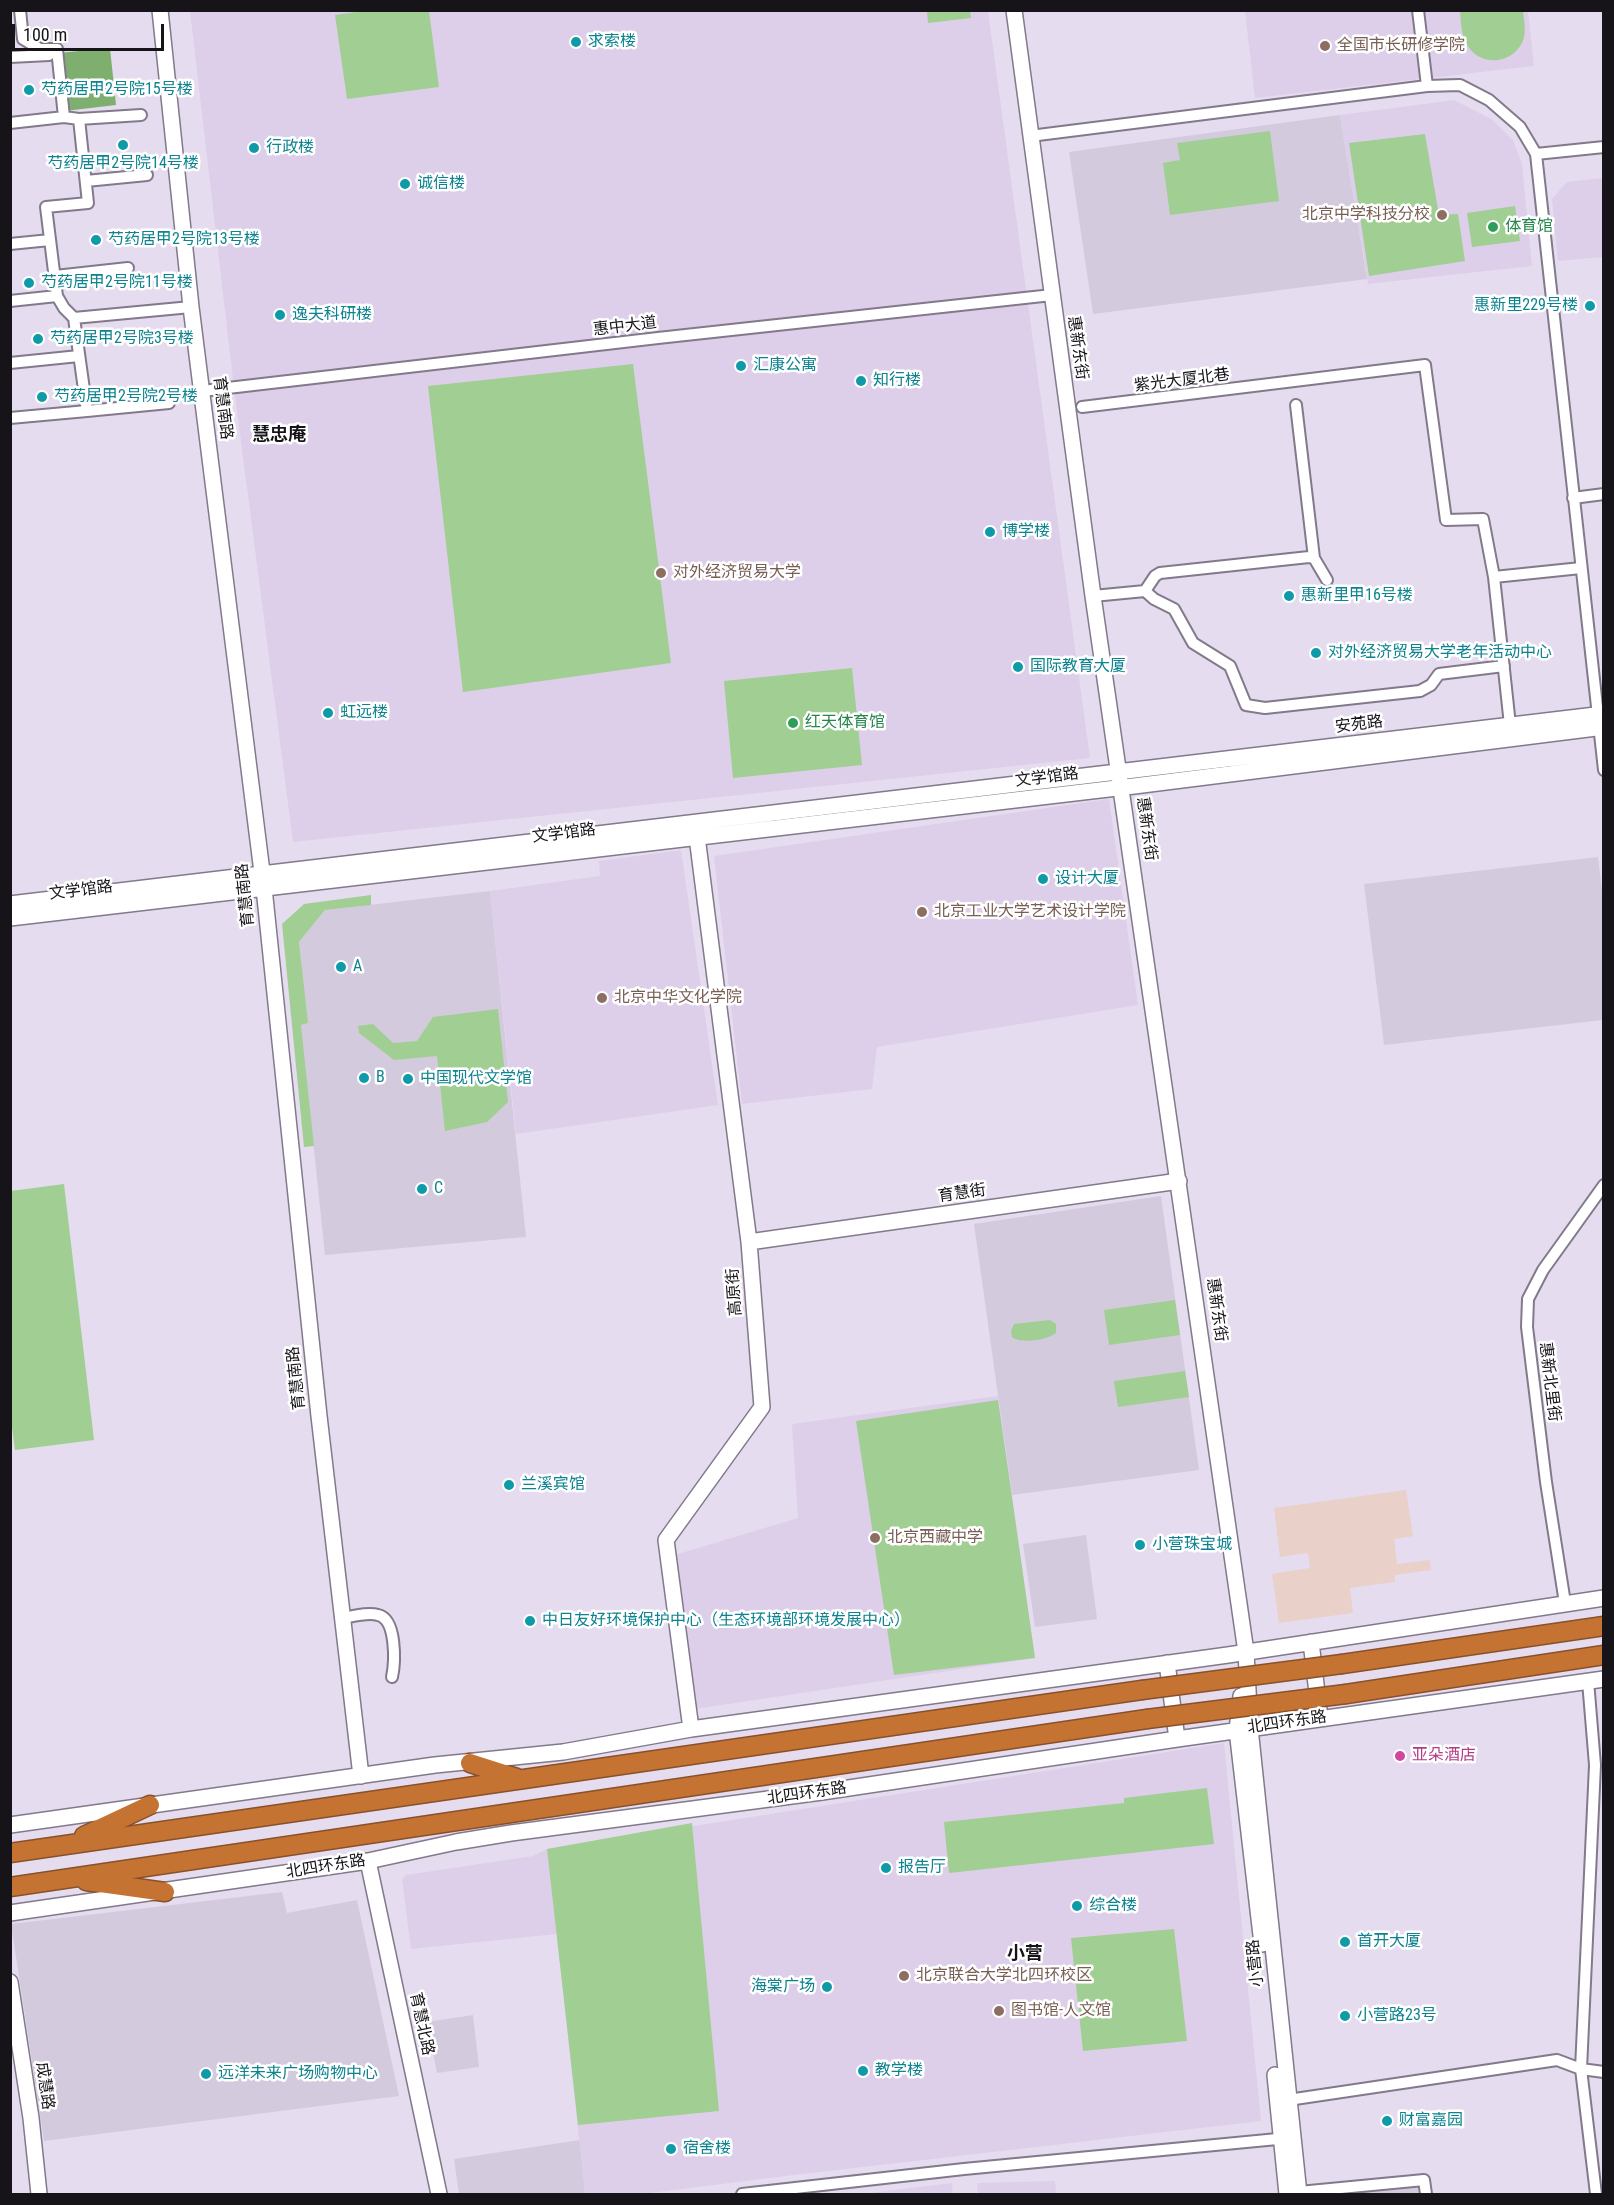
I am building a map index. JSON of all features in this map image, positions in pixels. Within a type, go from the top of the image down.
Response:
[{"type":"highway","points":[[10,1853],[1604,1626]]},
{"type":"highway","name":"北四环东路","points":[[10,1887],[1147,1719],[1346,1694],[1604,1655]]},
{"type":"highway","points":[[470,1763],[521,1779]]},
{"type":"highway","points":[[64,1845],[150,1805]]},
{"type":"highway","points":[[67,1878],[165,1892]]},
{"type":"street","points":[[20,10],[23,39],[40,49],[57,49],[64,117]]},
{"type":"street","name":"育慧南路","points":[[159,10],[191,308],[263,881],[319,1416],[361,1776]]},
{"type":"street","name":"惠新东街","points":[[1014,10],[1093,596],[1246,1652],[1244,1729]]},
{"type":"street","points":[[1418,10],[1428,86]]},
{"type":"street","points":[[10,57],[57,54]]},
{"type":"street","points":[[1030,136],[1428,86],[1460,85],[1489,100],[1520,127],[1536,154],[1604,770]]},
{"type":"street","points":[[10,123],[64,117],[79,119],[141,115]]},
{"type":"street","points":[[79,119],[88,203],[46,207],[57,296],[64,309],[74,318],[87,411]]},
{"type":"street","points":[[1536,154],[1604,147]]},
{"type":"street","points":[[86,181],[147,175]]},
{"type":"street","points":[[10,244],[50,240]]},
{"type":"street","points":[[55,276],[128,268]]},
{"type":"street","name":"惠中大道","points":[[202,391],[1052,295]]},
{"type":"street","points":[[10,301],[57,296]]},
{"type":"street","points":[[74,318],[191,308]]},
{"type":"street","points":[[10,363],[79,356]]},
{"type":"street","name":"紫光大厦北巷","points":[[1082,407],[1285,384],[1425,365],[1446,520],[1483,519],[1494,577]]},
{"type":"street","points":[[10,418],[169,402]]},
{"type":"street","points":[[1296,405],[1314,558],[1328,580]]},
{"type":"street","points":[[1573,498],[1604,494]]},
{"type":"street","points":[[1145,591],[1155,576],[1160,573],[1314,558]]},
{"type":"street","points":[[1510,725],[1494,577],[1581,568]]},
{"type":"street","points":[[1093,596],[1145,591],[1154,599],[1174,609],[1193,643],[1230,666],[1246,705],[1265,708],[1420,691],[1431,686],[1439,674],[1504,666]]},
{"type":"street","name":"安苑路","points":[[1120,779],[1510,725],[1600,721]]},
{"type":"street","name":"安苑路","points":[[1120,779],[1600,721]]},
{"type":"street","name":"文学馆路","points":[[10,904],[263,881],[1120,779]]},
{"type":"street","name":"高原街","points":[[691,1729],[666,1540],[762,1407],[749,1242],[696,830]]},
{"type":"street","name":"文学馆路","points":[[10,918],[263,881]]},
{"type":"street","name":"育慧街","points":[[749,1242],[1179,1181]]},
{"type":"street","name":"惠新北里街","points":[[1565,1603],[1546,1482],[1527,1327],[1528,1299],[1543,1270],[1604,1185]]},
{"type":"street","points":[[10,1825],[435,1765],[563,1752],[691,1729],[1246,1652],[1604,1598]]},
{"type":"street","points":[[344,1618],[372,1614],[384,1618],[392,1634],[395,1654],[392,1677]]},
{"type":"street","points":[[1311,1642],[1320,1718]]},
{"type":"street","points":[[1167,1663],[1177,1738]]},
{"type":"street","name":"北四环东路","points":[[10,1913],[368,1862],[456,1842],[511,1833],[822,1792],[1177,1738],[1604,1679]]},
{"type":"street","points":[[1588,1681],[1595,1765],[1581,2069],[1596,2194]]},
{"type":"street","name":"小营路","points":[[1244,1729],[1288,2100],[1287,2139]]},
{"type":"street","name":"小营路","points":[[1244,1729],[1279,2114],[1287,2139],[1295,2194]]},
{"type":"street","name":"育慧北路","points":[[368,1862],[440,2194]]},
{"type":"street","name":"成慧路","points":[[10,1982],[39,2194]]},
{"type":"street","points":[[1279,2114],[1288,2100],[1557,2060],[1581,2069],[1604,2072]]},
{"type":"street","points":[[742,2194],[964,2169],[1287,2139]]},
{"type":"street","points":[[1295,2194],[1424,2180],[1426,2194]]},
{"type":"shaded area","name":"对外经济贸易大学","points":[[190,11],[988,11],[1090,758],[293,842],[234,388]]},
{"type":"shaded area","points":[[1245,11],[1528,11],[1534,66],[1255,98]]},
{"type":"shaded area","name":"北京中学科技分校","points":[[1454,100],[1493,120],[1513,140],[1522,164],[1532,266],[1368,284],[1340,115]]},
{"type":"shaded area","points":[[1340,115],[1367,279],[1093,314],[1069,152]]},
{"type":"shaded area","points":[[1603,178],[1603,257],[1558,261],[1552,199],[1567,182]]},
{"type":"shaded area","name":"北京工业大学艺术设计学院","points":[[1109,799],[1138,1005],[877,1047],[872,1089],[742,1104],[714,856]]},
{"type":"shaded area","name":"北京中华文化学院","points":[[681,850],[718,1105],[516,1134],[490,891],[600,876],[599,861]]},
{"type":"shaded area","points":[[1598,857],[1604,908],[1603,1020],[1384,1045],[1364,884]]},
{"type":"shaded area","name":"中国现代文学馆","points":[[490,891],[526,1237],[325,1255],[301,1025],[307,1023],[299,942],[325,910]]},
{"type":"shaded area","points":[[1161,1196],[1199,1470],[1012,1495],[974,1224]]},
{"type":"shaded area","name":"北京西藏中学","points":[[998,1396],[1035,1658],[688,1710],[668,1557],[798,1518],[792,1424]]},
{"type":"shaded area","points":[[1406,1490],[1413,1536],[1394,1539],[1397,1564],[1430,1560],[1431,1570],[1395,1575],[1395,1582],[1350,1588],[1353,1613],[1279,1623],[1272,1574],[1310,1568],[1308,1553],[1280,1557],[1274,1508]]},
{"type":"shaded area","points":[[1086,1535],[1097,1619],[1035,1627],[1023,1544]]},
{"type":"shaded area","name":"北京联合大学北四环校区","points":[[1224,1743],[1261,2121],[642,2194],[585,2194],[557,1934],[411,1949],[402,1880],[406,1875],[533,1856],[547,1849]]},
{"type":"shaded area","points":[[282,1892],[287,1913],[357,1900],[399,2096],[44,2141],[11,1924]]},
{"type":"shaded area","points":[[473,2015],[479,2067],[437,2073],[427,2022]]},
{"type":"shaded area","points":[[580,2140],[585,2194],[459,2194],[454,2159]]},
{"type":"shaded area","points":[[1055,2181],[1056,2194],[978,2194],[977,2183]]},
{"type":"shaded area","points":[[1429,2181],[1431,2194],[1310,2194]]},
{"type":"shaded area","points":[[952,2183],[953,2194],[861,2194]]},
{"type":"green space","points":[[370,10],[429,11],[439,87],[347,99],[335,15]]},
{"type":"green space","points":[[927,11],[970,11],[971,18],[928,23]]},
{"type":"green space","points":[[1460,11],[1523,11],[1524,39],[1517,51],[1502,59],[1485,59],[1478,56],[1471,51],[1464,39]]},
{"type":"green space","points":[[110,48],[116,105],[65,111],[59,53]]},
{"type":"green space","points":[[1270,131],[1279,201],[1170,215],[1163,163],[1180,160],[1177,143]]},
{"type":"green space","points":[[1425,134],[1439,215],[1458,214],[1465,261],[1369,276],[1349,143]]},
{"type":"green space","name":"体育馆","points":[[1515,206],[1520,241],[1472,247],[1467,213]]},
{"type":"green space","points":[[633,364],[671,663],[463,692],[428,386]]},
{"type":"green space","name":"红天体育馆","points":[[852,668],[862,765],[733,778],[724,681]]},
{"type":"green space","points":[[371,895],[371,905],[325,910],[299,942],[308,1023],[301,1025],[314,1146],[304,1147],[282,924],[304,904]]},
{"type":"green space","points":[[498,1009],[508,1102],[487,1122],[445,1131],[437,1056],[394,1060],[359,1033],[358,1026],[373,1024],[393,1043],[417,1041],[433,1017]]},
{"type":"green space","points":[[64,1184],[94,1440],[15,1450],[10,1412],[11,1191]]},
{"type":"green space","points":[[1175,1300],[1180,1335],[1109,1345],[1104,1310]]},
{"type":"green space","points":[[1050,1320],[1056,1324],[1056,1333],[1052,1335],[1027,1341],[1012,1337],[1011,1331],[1014,1324]]},
{"type":"green space","points":[[1185,1371],[1189,1397],[1118,1407],[1114,1381]]},
{"type":"green space","points":[[998,1400],[1035,1658],[894,1675],[856,1421]]},
{"type":"green space","points":[[1207,1788],[1214,1844],[949,1873],[944,1822],[1124,1803],[1124,1798]]},
{"type":"green space","points":[[692,1823],[719,2111],[578,2125],[547,1849]]},
{"type":"green space","points":[[1174,1929],[1187,2041],[1083,2051],[1071,1938]]},
{"type":"place","name":"求索楼","points":[[576,42]]},
{"type":"place","name":"全国市长研修学院","points":[[1325,46]]},
{"type":"place","name":"芍药居甲2号院15号楼","points":[[29,90]]},
{"type":"place","name":"芍药居甲2号院14号楼","points":[[123,145]]},
{"type":"place","name":"行政楼","points":[[254,148]]},
{"type":"place","name":"诚信楼","points":[[405,184]]},
{"type":"place","name":"北京中学科技分校","points":[[1442,215]]},
{"type":"place","name":"体育馆","points":[[1493,227]]},
{"type":"place","name":"芍药居甲2号院13号楼","points":[[96,240]]},
{"type":"place","name":"芍药居甲2号院11号楼","points":[[29,283]]},
{"type":"place","name":"惠新里229号楼","points":[[1590,306]]},
{"type":"place","name":"逸夫科研楼","points":[[280,315]]},
{"type":"place","name":"芍药居甲2号院3号楼","points":[[38,339]]},
{"type":"place","name":"汇康公寓","points":[[741,366]]},
{"type":"place","name":"知行楼","points":[[861,381]]},
{"type":"place","name":"芍药居甲2号院2号楼","points":[[42,397]]},
{"type":"place","name":"博学楼","points":[[990,532]]},
{"type":"place","name":"对外经济贸易大学","points":[[661,573]]},
{"type":"place","name":"惠新里甲16号楼","points":[[1289,596]]},
{"type":"place","name":"对外经济贸易大学老年活动中心","points":[[1316,653]]},
{"type":"place","name":"国际教育大厦","points":[[1018,667]]},
{"type":"place","name":"虹远楼","points":[[328,713]]},
{"type":"place","name":"红天体育馆","points":[[793,723]]},
{"type":"place","name":"设计大厦","points":[[1043,879]]},
{"type":"place","name":"北京工业大学艺术设计学院","points":[[922,912]]},
{"type":"place","name":"A","points":[[341,967]]},
{"type":"place","name":"北京中华文化学院","points":[[602,998]]},
{"type":"place","name":"B","points":[[364,1078]]},
{"type":"place","name":"中国现代文学馆","points":[[408,1079]]},
{"type":"place","name":"C","points":[[422,1189]]},
{"type":"place","name":"兰溪宾馆","points":[[509,1485]]},
{"type":"place","name":"北京西藏中学","points":[[875,1538]]},
{"type":"place","name":"小营珠宝城","points":[[1140,1545]]},
{"type":"place","name":"中日友好环境保护中心（生态环境部环境发展中心）","points":[[530,1621]]},
{"type":"place","name":"亚朵酒店","points":[[1400,1756]]},
{"type":"place","name":"报告厅","points":[[886,1868]]},
{"type":"place","name":"综合楼","points":[[1077,1906]]},
{"type":"place","name":"首开大厦","points":[[1345,1942]]},
{"type":"place","name":"北京联合大学北四环校区","points":[[904,1976]]},
{"type":"place","name":"海棠广场","points":[[827,1987]]},
{"type":"place","name":"图书馆-人文馆","points":[[999,2011]]},
{"type":"place","name":"小营路23号","points":[[1345,2016]]},
{"type":"place","name":"教学楼","points":[[863,2071]]},
{"type":"place","name":"远洋未来广场购物中心","points":[[206,2074]]},
{"type":"place","name":"财富嘉园","points":[[1387,2121]]},
{"type":"place","name":"宿舍楼","points":[[671,2149]]},
{"type":"district","name":"慧忠庵","points":[[279,435]]},
{"type":"district","name":"小营","points":[[1025,1954]]}]
